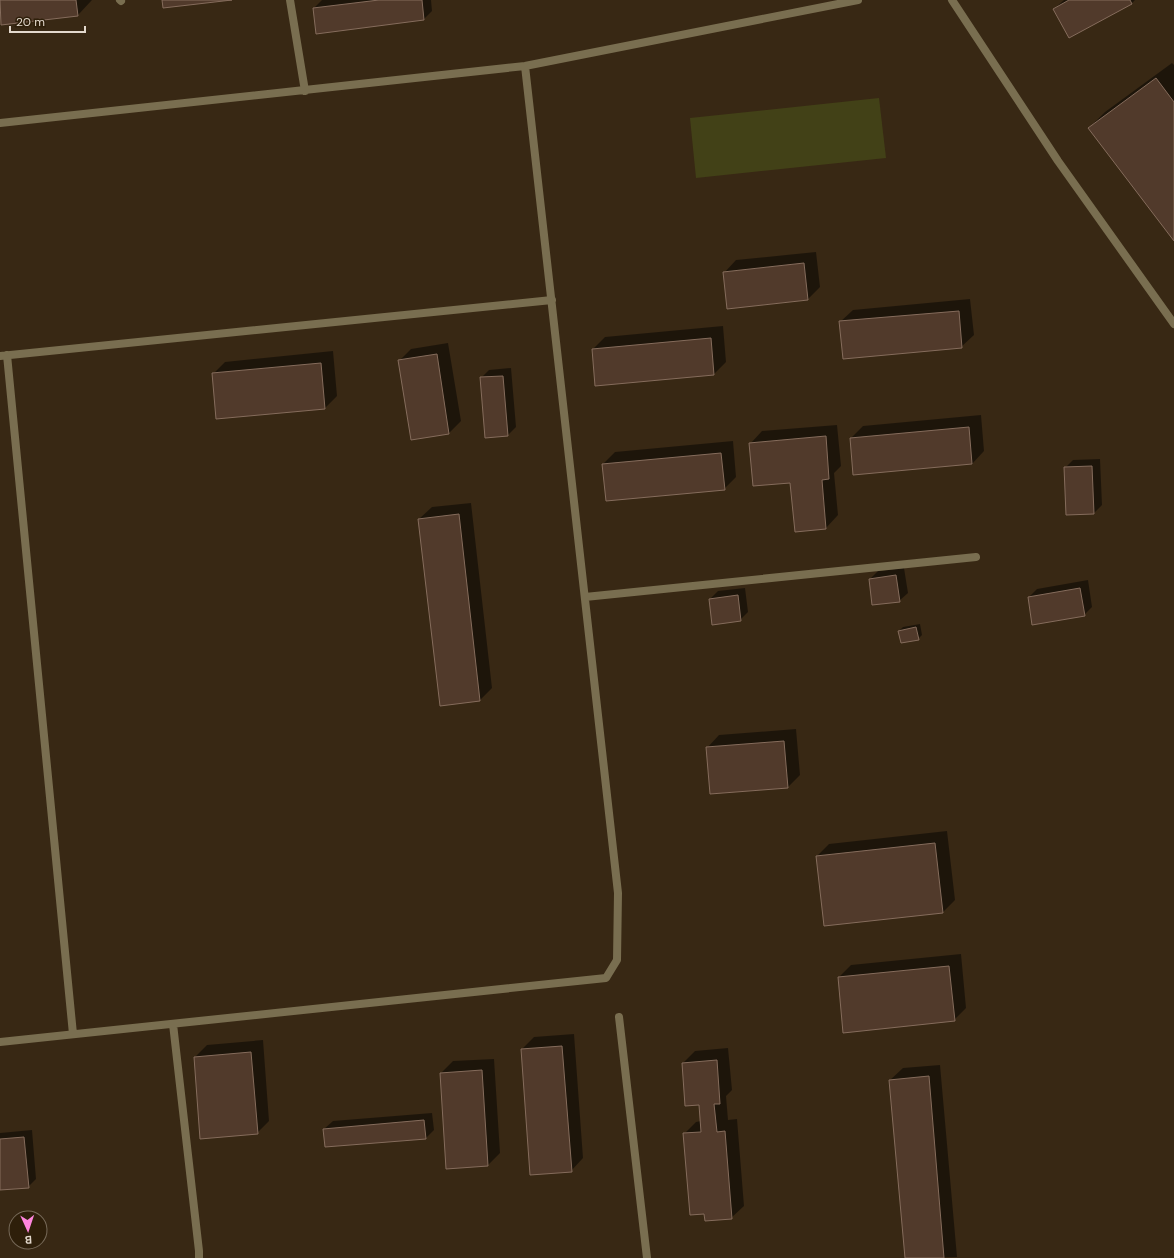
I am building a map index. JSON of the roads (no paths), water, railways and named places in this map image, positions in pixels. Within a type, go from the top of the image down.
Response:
[{"type":"street","points":[[290,0],[305,91]]},
{"type":"street","points":[[0,123],[525,66],[858,0]]},
{"type":"street","points":[[952,0],[1058,161],[1174,324]]},
{"type":"street","points":[[0,1042],[606,978],[618,960],[618,893],[525,66]]},
{"type":"street","points":[[74,1034],[3,355],[552,300]]},
{"type":"street","points":[[585,597],[976,557]]},
{"type":"street","points":[[619,1017],[647,1258]]},
{"type":"street","points":[[173,1024],[199,1258]]}]
